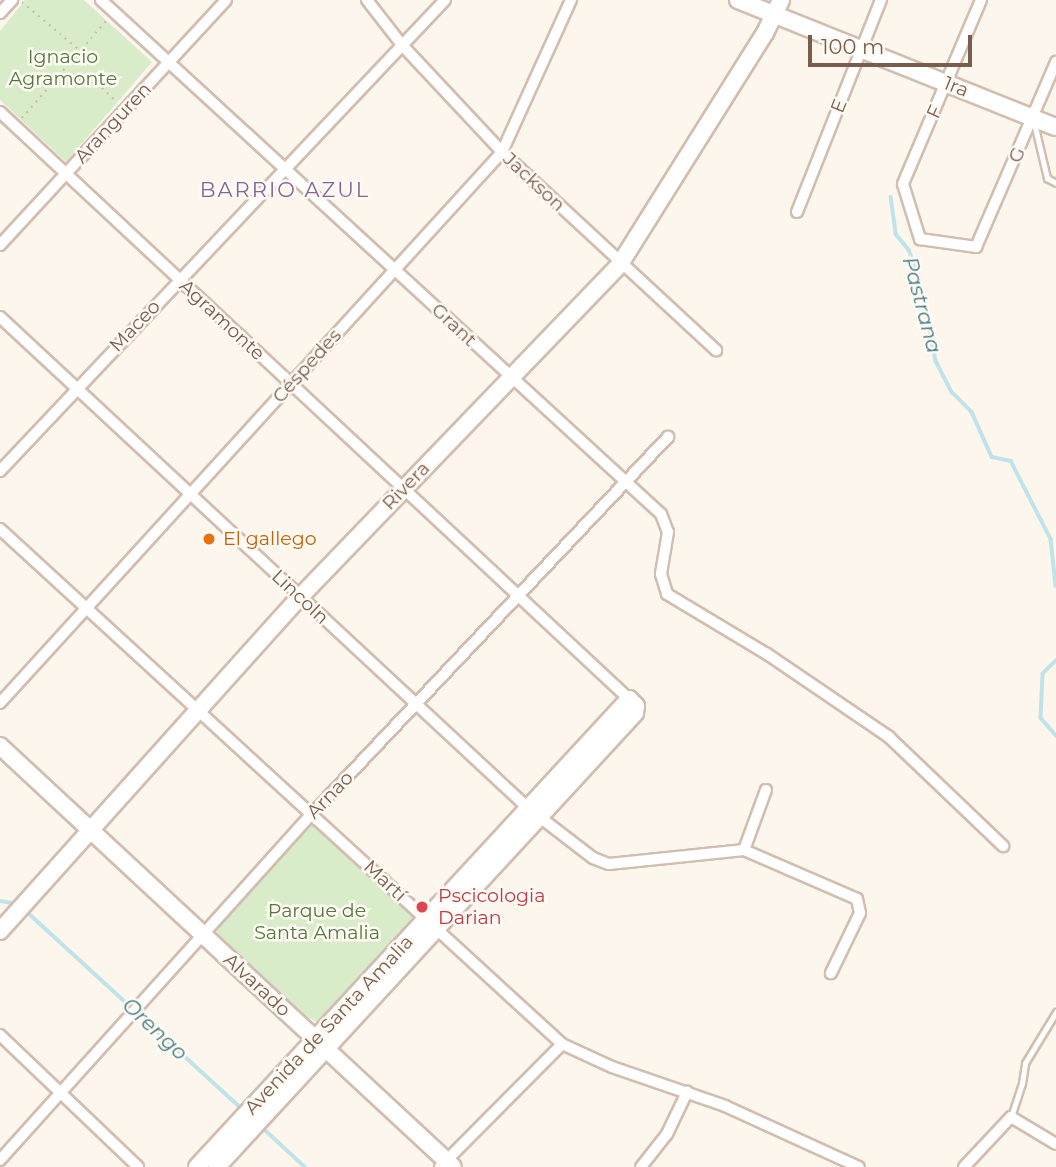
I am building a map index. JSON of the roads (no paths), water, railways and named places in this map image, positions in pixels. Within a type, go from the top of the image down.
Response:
[{"type":"street","points":[[0,13],[12,0]]},
{"type":"street","name":"Grant","points":[[101,0],[624,483],[661,514],[668,532],[661,574],[667,594],[767,654],[889,737],[1003,846]]},
{"type":"street","name":"Aranguren","points":[[0,245],[226,0]]},
{"type":"street","name":"Jackson","points":[[367,0],[402,45],[502,152],[716,350]]},
{"type":"street","name":"Maceo","points":[[0,471],[445,0]]},
{"type":"street","name":"Céspedes","points":[[0,703],[291,385],[393,268],[502,152],[571,0]]},
{"type":"street","name":"1ra","points":[[738,0],[778,7],[861,49],[1056,127]]},
{"type":"street","name":"E","points":[[797,212],[881,0]]},
{"type":"street","name":"F","points":[[976,247],[920,239],[903,184],[981,0]]},
{"type":"street","name":"Rivera","points":[[0,931],[300,597],[620,264],[778,7]]},
{"type":"street","name":"G","points":[[976,247],[1056,62]]},
{"type":"street","name":"Agramonte","points":[[0,113],[629,699]]},
{"type":"street","name":"Lincoln","points":[[0,317],[533,813],[601,863],[744,850]]},
{"type":"street","name":"Arnao","points":[[0,1160],[144,1004],[203,934],[312,814],[668,437]]},
{"type":"street","name":"Martí","points":[[0,529],[562,1044],[612,1067],[725,1106],[859,1167]]},
{"type":"street","name":"Avenida de Santa Amalia","points":[[217,1167],[243,1128],[259,1110],[533,813],[635,713],[636,706],[629,699]]},
{"type":"street","name":"Alvarado","points":[[0,746],[447,1165]]},
{"type":"street","points":[[765,790],[744,850],[857,898],[860,913],[831,972]]},
{"type":"street","points":[[0,1035],[138,1167]]},
{"type":"street","points":[[447,1165],[562,1044]]},
{"type":"street","points":[[641,1167],[667,1134],[687,1092]]},
{"type":"street","points":[[964,1167],[1011,1117],[1056,1144]]},
{"type":"street","name":"Avenida de Santa Amalia","points":[[197,1167],[243,1128]]},
{"type":"lane","points":[[1033,118],[1048,178],[1056,183]]},
{"type":"lane","points":[[1011,1117],[1022,1083],[1025,1063],[1056,1012]]},
{"type":"waterway","name":"Pastrana","points":[[891,197],[896,234],[909,250],[920,279],[936,361],[952,392],[972,412],[992,457],[1011,461],[1051,539],[1056,586]]},
{"type":"waterway","name":"Pastrana","points":[[1056,661],[1043,674],[1041,718],[1056,735]]},
{"type":"waterway","name":"Orengo","points":[[0,901],[19,904]]},
{"type":"waterway","name":"Orengo","points":[[24,909],[243,1110]]},
{"type":"waterway","name":"Orengo","points":[[262,1127],[305,1167]]},
{"type":"place","name":"El gallego","points":[[209,539]]},
{"type":"place","name":"Pscicologia Darian","points":[[422,907]]},
{"type":"district","name":"BARRIO AZUL","points":[[285,190]]},
{"type":"park label","name":"Ignacio Agramonte","points":[[63,68]]},
{"type":"park label","name":"Parque de Santa Amalia","points":[[317,922]]}]
